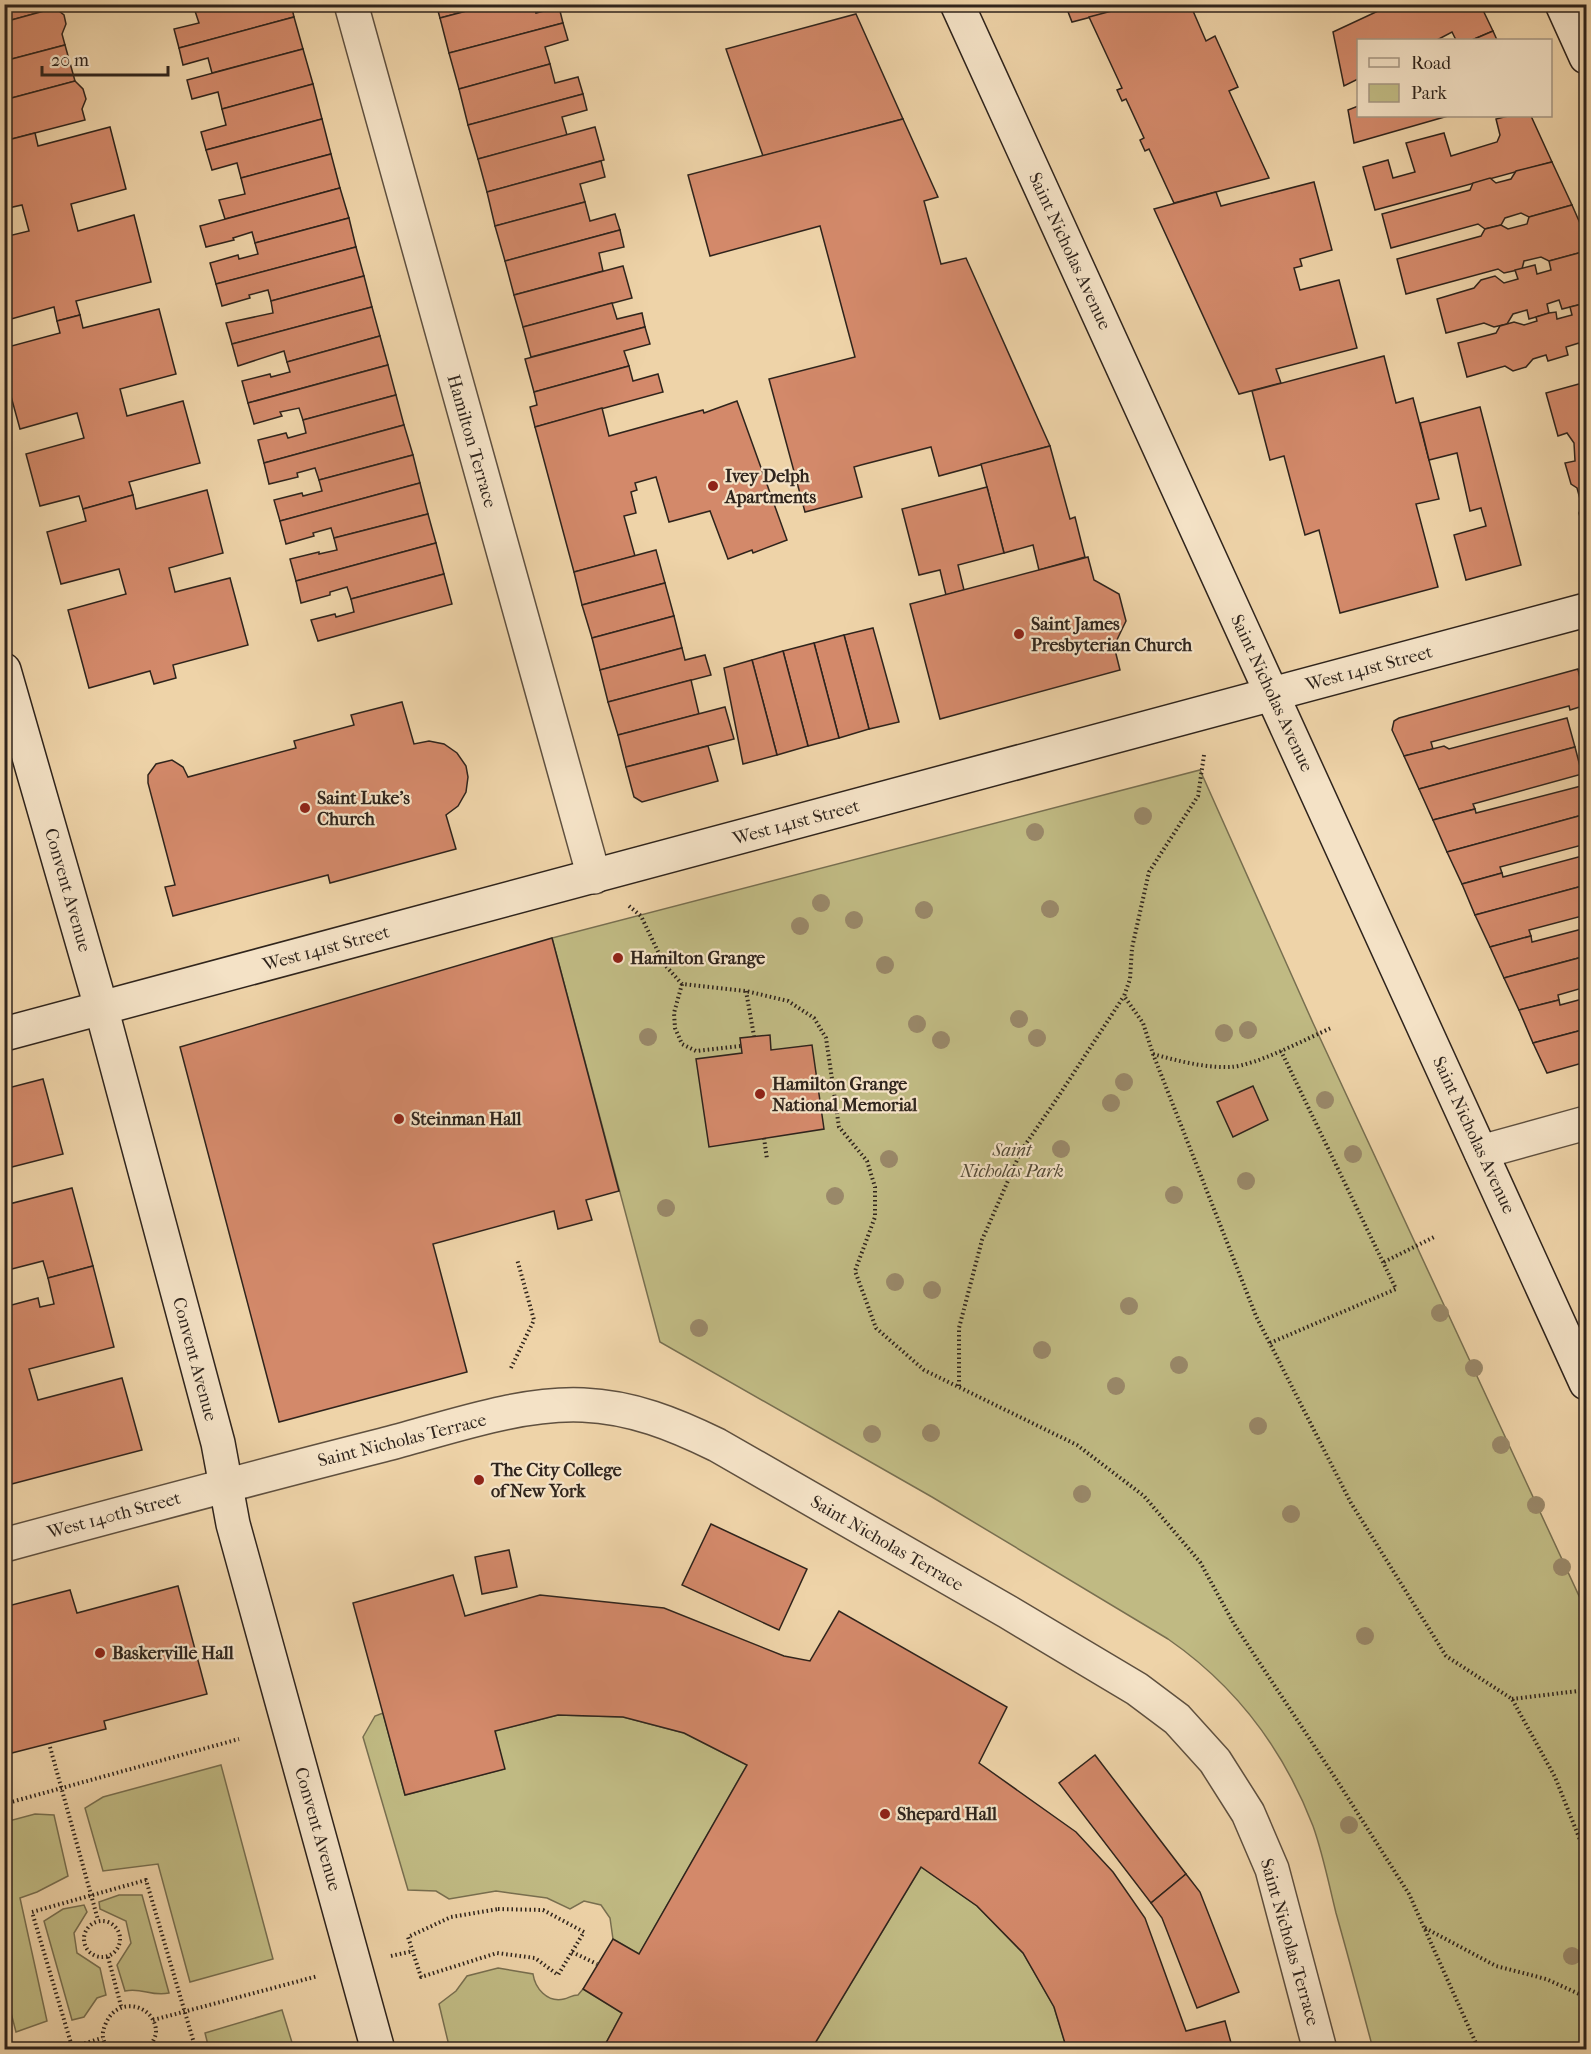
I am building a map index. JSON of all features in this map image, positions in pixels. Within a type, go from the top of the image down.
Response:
[{"type":"street","name":"Hamilton Terrace","points":[[351,4],[594,877]]},
{"type":"street","name":"Saint Nicholas Avenue","points":[[957,4],[1587,1383]]},
{"type":"street","points":[[1562,4],[1587,57]]},
{"type":"street","name":"West 141st Street","points":[[4,1034],[1587,610]]},
{"type":"street","name":"Convent Avenue","points":[[4,670],[101,1007],[218,1443],[233,1524],[378,2049]]},
{"type":"street","points":[[1481,1152],[1587,1123]]},
{"type":"street","name":"Saint Nicholas Terrace","points":[[224,1485],[510,1412],[561,1405],[618,1408],[636,1412],[667,1422],[717,1445],[1127,1683],[1177,1719],[1215,1761],[1248,1813],[1272,1869],[1320,2049]]},
{"type":"street","name":"West 140th Street","points":[[4,1545],[224,1485]]},
{"type":"path","points":[[959,1386],[959,1328],[982,1240],[1021,1151],[1124,996],[1130,979],[1132,948],[1149,872],[1198,796],[1204,755]]},
{"type":"path","points":[[594,877],[641,916],[664,964],[682,984],[746,992],[788,1001],[814,1018],[826,1038],[839,1127],[867,1161],[875,1187],[875,1217],[855,1271],[876,1328],[924,1370],[1077,1445],[1144,1496],[1200,1563],[1234,1624],[1409,1894],[1479,2049]]},
{"type":"path","points":[[682,984],[674,1013],[675,1028],[682,1044],[696,1051],[741,1046]]},
{"type":"path","points":[[746,992],[754,1036]]},
{"type":"path","points":[[1124,996],[1143,1023],[1256,1316],[1351,1503],[1446,1656],[1512,1699],[1555,1777],[1587,1855]]},
{"type":"path","points":[[1154,1054],[1178,1061],[1233,1067],[1281,1050],[1331,1028]]},
{"type":"path","points":[[1270,1343],[1396,1289],[1281,1050]]},
{"type":"path","points":[[764,1138],[767,1159]]},
{"type":"path","points":[[1384,1262],[1434,1237]]},
{"type":"path","points":[[511,1368],[534,1320],[517,1259]]},
{"type":"path","points":[[1512,1699],[1587,1690]]},
{"type":"path","points":[[4,1804],[239,1739]]},
{"type":"path","points":[[50,1747],[98,1920]]},
{"type":"path","points":[[73,2048],[32,1912],[146,1880],[196,2049]]},
{"type":"path","points":[[498,1909],[543,1910],[584,1932],[573,1952],[558,1975],[535,1958],[497,1953],[421,1977],[408,1937],[451,1917],[498,1909]]},
{"type":"path","points":[[98,1920],[116,1925],[121,1939],[115,1952],[108,1957],[102,1958],[88,1952],[83,1942],[89,1925],[98,1920]]},
{"type":"path","points":[[1424,1927],[1496,1966],[1546,1979],[1587,1997]]},
{"type":"path","points":[[573,1952],[597,1964]]},
{"type":"path","points":[[108,1957],[121,2006]]},
{"type":"path","points":[[153,2020],[271,1988]]},
{"type":"path","points":[[108,2049],[102,2038],[102,2032],[110,2013],[121,2006],[129,2005],[148,2013],[153,2020],[156,2033],[149,2049]]},
{"type":"path","points":[[63,2049],[102,2038]]},
{"type":"green space","name":"Saint Nicholas Park","points":[[1200,770],[1313,1023],[1586,1611],[1586,2049],[1373,2049],[1320,1847],[1301,1797],[1272,1745],[1255,1721],[1215,1677],[1168,1639],[932,1497],[660,1342],[552,938]]},
{"type":"green space","points":[[383,1713],[405,1795],[504,1769],[495,1731],[558,1715],[623,1717],[684,1733],[747,1765],[639,1954],[613,1939],[610,1918],[601,1905],[584,1901],[570,1909],[547,1898],[496,1891],[449,1899],[436,1891],[408,1890],[363,1737],[375,1716]]},
{"type":"green space","points":[[221,1765],[273,1959],[190,1982],[158,1864],[103,1871],[85,1808],[103,1797]]},
{"type":"green space","points":[[35,1814],[54,1815],[68,1876],[20,1898],[47,2021],[16,2032],[5,1990],[5,1822]]},
{"type":"green space","points":[[921,1867],[977,1906],[1023,1953],[1054,2007],[1067,2049],[811,2050]]},
{"type":"green space","points":[[119,1895],[142,1895],[169,1993],[125,1991],[117,1965],[131,1943],[126,1921],[100,1909],[99,1902]]},
{"type":"green space","points":[[84,1905],[87,1912],[74,1933],[77,1953],[100,1968],[106,1995],[97,1998],[84,2017],[72,2020],[44,1921],[63,1909]]},
{"type":"green space","points":[[498,1968],[533,1974],[539,1989],[552,1999],[558,2000],[578,1995],[583,1989],[622,2013],[606,2043],[606,2049],[450,2050],[439,2004],[456,1991],[467,1976]]},
{"type":"green space","points":[[282,2010],[294,2049],[209,2049],[205,2033]]},
{"type":"building","points":[[4,4],[54,4],[55,8],[4,22]]},
{"type":"building","points":[[218,4],[291,4],[294,17],[179,48],[174,29],[199,23],[195,11]]},
{"type":"building","points":[[436,4],[493,4],[440,18]]},
{"type":"building","points":[[493,4],[534,4],[536,13],[559,7],[563,23],[449,53],[440,18]]},
{"type":"building","points":[[1065,4],[1120,4],[1122,9],[1072,22]]},
{"type":"building","points":[[1138,4],[1190,4],[1206,41],[1215,36],[1238,87],[1229,91],[1269,178],[1174,203],[1149,149],[1145,151],[1140,140],[1144,138],[1126,99],[1122,101],[1117,90],[1122,88],[1089,17]]},
{"type":"building","points":[[1393,4],[1480,4],[1493,31],[1474,39],[1456,39],[1452,32],[1439,39],[1357,39],[1357,80],[1344,86],[1333,32]]},
{"type":"building","points":[[55,8],[64,15],[66,24],[62,34],[65,45],[4,61],[4,22]]},
{"type":"building","points":[[856,14],[903,119],[763,156],[726,49]]},
{"type":"building","points":[[294,17],[303,49],[212,73],[208,58],[183,65],[179,48]]},
{"type":"building","points":[[563,23],[568,40],[545,47],[550,64],[459,89],[449,53]]},
{"type":"building","points":[[1493,31],[1497,39],[1474,39]]},
{"type":"building","points":[[65,45],[75,81],[4,100],[4,61]]},
{"type":"building","points":[[303,49],[313,84],[222,109],[218,92],[192,99],[187,80]]},
{"type":"building","points":[[550,64],[555,83],[578,77],[583,94],[468,125],[459,89]]},
{"type":"building","points":[[75,81],[83,89],[86,99],[82,109],[85,120],[4,141],[4,100]]},
{"type":"building","points":[[313,84],[322,119],[206,150],[201,132],[226,125],[222,109]]},
{"type":"building","points":[[583,94],[587,110],[562,117],[567,135],[478,159],[468,125]]},
{"type":"building","points":[[1357,106],[1357,117],[1445,117],[1354,143],[1348,110]]},
{"type":"building","points":[[1531,117],[1552,162],[1375,210],[1363,167],[1388,160],[1393,178],[1415,172],[1406,143],[1444,133],[1451,156],[1497,142],[1500,135],[1496,119]]},
{"type":"building","points":[[322,119],[331,154],[241,178],[237,163],[212,170],[206,150]]},
{"type":"building","points":[[903,119],[938,197],[924,201],[941,264],[966,258],[1050,446],[939,476],[931,447],[861,465],[854,467],[862,497],[805,512],[769,379],[855,357],[820,226],[710,256],[688,175]]},
{"type":"building","points":[[110,127],[126,189],[71,204],[78,231],[134,215],[151,282],[76,301],[80,315],[57,321],[54,307],[4,321],[4,237],[29,231],[22,205],[4,209],[4,141],[35,133],[38,146]]},
{"type":"building","points":[[595,127],[604,160],[487,192],[478,159]]},
{"type":"building","points":[[331,154],[340,188],[225,219],[219,200],[245,194],[241,178]]},
{"type":"building","points":[[601,161],[605,177],[580,184],[585,202],[495,226],[487,192]]},
{"type":"building","points":[[1552,162],[1572,205],[1529,217],[1521,213],[1505,218],[1501,225],[1485,229],[1478,224],[1391,248],[1382,214],[1470,190],[1473,183],[1490,178],[1496,183],[1511,179],[1516,171]]},
{"type":"building","points":[[1314,182],[1332,250],[1300,259],[1302,266],[1294,268],[1300,290],[1339,280],[1357,348],[1276,369],[1281,383],[1239,394],[1154,209],[1216,192],[1221,206]]},
{"type":"building","points":[[340,188],[349,218],[255,243],[252,232],[233,238],[234,240],[206,247],[200,226]]},
{"type":"building","points":[[585,202],[590,221],[615,214],[620,230],[505,261],[495,226]]},
{"type":"building","points":[[1572,205],[1586,237],[1586,251],[1549,261],[1541,257],[1524,261],[1522,269],[1504,273],[1498,269],[1406,294],[1397,259],[1481,236],[1485,229],[1501,225],[1508,229],[1527,224],[1529,217]]},
{"type":"building","points":[[349,218],[356,247],[216,284],[210,263],[238,255],[239,259],[258,254],[255,243]]},
{"type":"building","points":[[620,230],[624,247],[599,253],[603,271],[514,295],[505,261]]},
{"type":"building","points":[[356,247],[364,276],[271,301],[268,290],[222,306],[216,284]]},
{"type":"building","points":[[1586,251],[1586,303],[1562,309],[1559,300],[1547,304],[1549,313],[1536,317],[1529,319],[1527,310],[1513,314],[1507,324],[1494,327],[1484,323],[1446,333],[1437,299],[1474,288],[1481,280],[1495,276],[1504,283],[1518,279],[1515,270],[1535,265],[1537,274],[1551,270],[1549,261]]},
{"type":"building","points":[[623,266],[632,298],[523,327],[514,295]]},
{"type":"building","points":[[364,276],[372,307],[232,344],[226,323],[273,313],[271,301]]},
{"type":"building","points":[[612,303],[617,319],[642,313],[645,327],[531,357],[523,327]]},
{"type":"building","points":[[1586,303],[1586,350],[1582,351],[1579,343],[1566,347],[1568,355],[1548,361],[1546,355],[1533,359],[1526,367],[1513,371],[1505,366],[1467,377],[1458,343],[1496,333],[1500,326],[1514,322],[1524,325],[1537,321],[1536,317],[1549,313],[1556,312],[1557,319],[1572,315],[1570,307]]},
{"type":"building","points":[[372,307],[380,336],[287,362],[284,351],[238,366],[232,344]]},
{"type":"building","points":[[159,309],[176,374],[120,389],[127,416],[183,401],[200,463],[129,482],[133,495],[83,509],[79,496],[40,506],[26,454],[84,438],[77,413],[20,429],[4,371],[4,348],[60,333],[57,321],[80,315],[83,328]]},
{"type":"building","points":[[645,327],[650,344],[624,351],[629,366],[534,392],[525,359]]},
{"type":"building","points":[[380,336],[388,365],[248,403],[242,381],[290,372],[287,362]]},
{"type":"building","points":[[1384,356],[1396,403],[1413,398],[1439,499],[1416,504],[1438,587],[1340,613],[1319,530],[1305,535],[1284,456],[1270,460],[1252,391]]},
{"type":"building","points":[[388,365],[396,395],[303,420],[299,408],[280,412],[282,416],[254,424],[248,403]]},
{"type":"building","points":[[629,366],[633,381],[658,374],[663,392],[535,427],[530,407],[537,405],[534,392]]},
{"type":"building","points":[[1586,382],[1586,541],[1579,513],[1582,506],[1577,488],[1571,484],[1565,463],[1575,461],[1574,443],[1567,433],[1558,436],[1546,393]]},
{"type":"building","points":[[396,395],[404,425],[264,463],[258,440],[286,433],[288,438],[306,433],[303,420]]},
{"type":"building","name":"Ivey Delph Apartments","points":[[737,401],[787,540],[753,553],[752,550],[728,559],[710,511],[669,522],[656,477],[635,483],[637,490],[631,492],[636,513],[624,516],[635,556],[574,572],[535,427],[602,408],[609,436],[703,410],[704,413]]},
{"type":"building","points":[[1480,407],[1521,565],[1466,580],[1454,535],[1486,526],[1481,508],[1470,511],[1457,453],[1429,460],[1420,423]]},
{"type":"building","points":[[404,425],[413,455],[319,480],[315,468],[297,473],[298,477],[269,484],[264,463]]},
{"type":"building","points":[[1050,446],[1070,519],[1075,517],[1085,557],[1039,570],[1033,545],[1004,553],[981,464]]},
{"type":"building","points":[[413,455],[420,483],[280,521],[274,500],[322,491],[319,480]]},
{"type":"building","points":[[420,483],[428,514],[334,538],[331,528],[313,533],[314,536],[286,544],[280,521]]},
{"type":"building","points":[[987,487],[1004,553],[958,565],[964,590],[946,595],[940,570],[919,575],[902,509]]},
{"type":"building","points":[[207,490],[223,553],[169,568],[175,592],[230,578],[248,645],[173,665],[176,678],[154,684],[150,671],[89,688],[68,610],[126,594],[119,569],[61,584],[47,532],[86,521],[83,509],[133,495],[136,509]]},
{"type":"building","points":[[428,514],[436,543],[296,581],[290,559],[337,550],[334,538]]},
{"type":"building","points":[[436,543],[444,574],[351,599],[347,587],[330,592],[330,595],[301,603],[296,581]]},
{"type":"building","points":[[656,550],[665,583],[582,605],[574,572]]},
{"type":"building","name":"Saint James Presbyterian Church","points":[[1088,557],[1094,580],[1119,594],[1126,621],[1114,646],[1120,670],[940,719],[910,604]]},
{"type":"building","points":[[444,574],[452,604],[318,641],[311,620],[354,612],[351,599]]},
{"type":"building","points":[[665,583],[674,616],[592,638],[582,605]]},
{"type":"building","points":[[674,616],[682,648],[600,670],[592,638]]},
{"type":"building","points":[[873,628],[899,722],[869,729],[844,635]]},
{"type":"building","points":[[844,635],[869,729],[839,738],[814,643]]},
{"type":"building","points":[[814,643],[839,738],[808,746],[783,651]]},
{"type":"building","points":[[682,648],[685,660],[705,655],[711,675],[608,702],[600,670]]},
{"type":"building","points":[[783,651],[808,746],[777,755],[752,660]]},
{"type":"building","points":[[752,660],[777,755],[743,764],[724,668]]},
{"type":"building","points":[[1578,669],[1586,705],[1570,710],[1569,706],[1431,742],[1433,749],[1404,756],[1392,730],[1394,721],[1399,718]]},
{"type":"building","points":[[691,680],[699,714],[618,735],[608,702]]},
{"type":"building","name":"Saint Luke's Church","points":[[402,702],[414,744],[429,741],[444,744],[457,753],[466,766],[468,777],[466,792],[458,806],[446,815],[456,849],[330,883],[328,875],[173,916],[165,887],[175,885],[148,783],[148,775],[156,764],[172,760],[183,767],[188,777],[296,748],[294,741],[354,725],[351,715]]},
{"type":"building","points":[[725,707],[734,739],[626,767],[618,735]]},
{"type":"building","points":[[1567,718],[1575,747],[1419,789],[1404,756],[1444,746],[1449,749]]},
{"type":"building","points":[[708,746],[718,781],[642,802],[634,797],[626,767]]},
{"type":"building","points":[[1575,747],[1582,774],[1473,804],[1475,809],[1433,820],[1419,789]]},
{"type":"building","points":[[1585,785],[1586,814],[1447,852],[1433,820],[1475,809],[1476,813]]},
{"type":"building","points":[[1586,814],[1586,844],[1500,867],[1502,873],[1462,884],[1447,852]]},
{"type":"building","points":[[1586,855],[1586,885],[1475,915],[1462,884],[1502,873],[1503,877]]},
{"type":"building","points":[[1586,885],[1586,915],[1529,930],[1531,936],[1490,947],[1475,915]]},
{"type":"building","points":[[1586,928],[1586,956],[1504,978],[1490,947],[1531,936],[1532,942]]},
{"type":"building","name":"Steinman Hall","points":[[552,938],[619,1191],[586,1200],[592,1220],[558,1229],[554,1211],[433,1244],[467,1372],[279,1422],[180,1047]]},
{"type":"building","points":[[1586,956],[1586,987],[1558,995],[1559,1000],[1519,1010],[1504,978]]},
{"type":"building","points":[[1586,998],[1586,1029],[1533,1043],[1519,1010],[1559,1000],[1560,1005]]},
{"type":"building","points":[[1586,1029],[1586,1062],[1547,1073],[1533,1043]]},
{"type":"building","name":"Hamilton Grange National Memorial","points":[[770,1035],[771,1050],[812,1045],[824,1129],[709,1147],[696,1059],[742,1053],[740,1038]]},
{"type":"building","points":[[43,1079],[63,1154],[4,1169],[4,1089]]},
{"type":"building","points":[[1253,1086],[1268,1120],[1233,1137],[1217,1102]]},
{"type":"building","points":[[72,1188],[93,1266],[48,1278],[43,1261],[4,1271],[4,1203],[5,1205]]},
{"type":"building","points":[[93,1266],[114,1347],[29,1369],[38,1400],[122,1378],[142,1450],[4,1486],[4,1307],[38,1298],[40,1307],[54,1304],[48,1278]]},
{"type":"building","points":[[711,1524],[807,1569],[779,1630],[682,1585]]},
{"type":"building","points":[[509,1550],[517,1587],[482,1594],[475,1557]]},
{"type":"building","name":"Shepard Hall","points":[[453,1575],[465,1616],[540,1595],[664,1608],[784,1656],[810,1661],[839,1611],[1007,1707],[979,1763],[1076,1832],[1113,1872],[1145,1918],[1186,2031],[1225,2021],[1233,2050],[1067,2050],[1054,2007],[1023,1953],[977,1906],[921,1867],[811,2050],[606,2050],[606,2043],[622,2013],[583,1989],[613,1939],[639,1954],[747,1765],[684,1733],[623,1717],[558,1715],[495,1731],[505,1769],[405,1795],[353,1603]]},
{"type":"building","name":"Baskerville Hall","points":[[178,1586],[207,1694],[104,1721],[106,1729],[4,1755],[4,1607],[70,1590],[77,1613]]},
{"type":"building","points":[[1095,1755],[1186,1874],[1151,1903],[1059,1783]]},
{"type":"building","points":[[1186,1874],[1200,1892],[1239,1992],[1197,2008],[1162,1918],[1151,1903]]},
{"type":"place","name":"Ivey Delph Apartments","points":[[713,486]]},
{"type":"place","name":"Saint James Presbyterian Church","points":[[1019,634]]},
{"type":"place","name":"Saint Luke's Church","points":[[305,808]]},
{"type":"place","name":"Hamilton Grange","points":[[618,958]]},
{"type":"place","name":"Hamilton Grange National Memorial","points":[[760,1094]]},
{"type":"place","name":"Steinman Hall","points":[[399,1119]]},
{"type":"place","name":"The City College of New York","points":[[479,1480]]},
{"type":"place","name":"Baskerville Hall","points":[[100,1653]]},
{"type":"place","name":"Shepard Hall","points":[[885,1814]]}]
